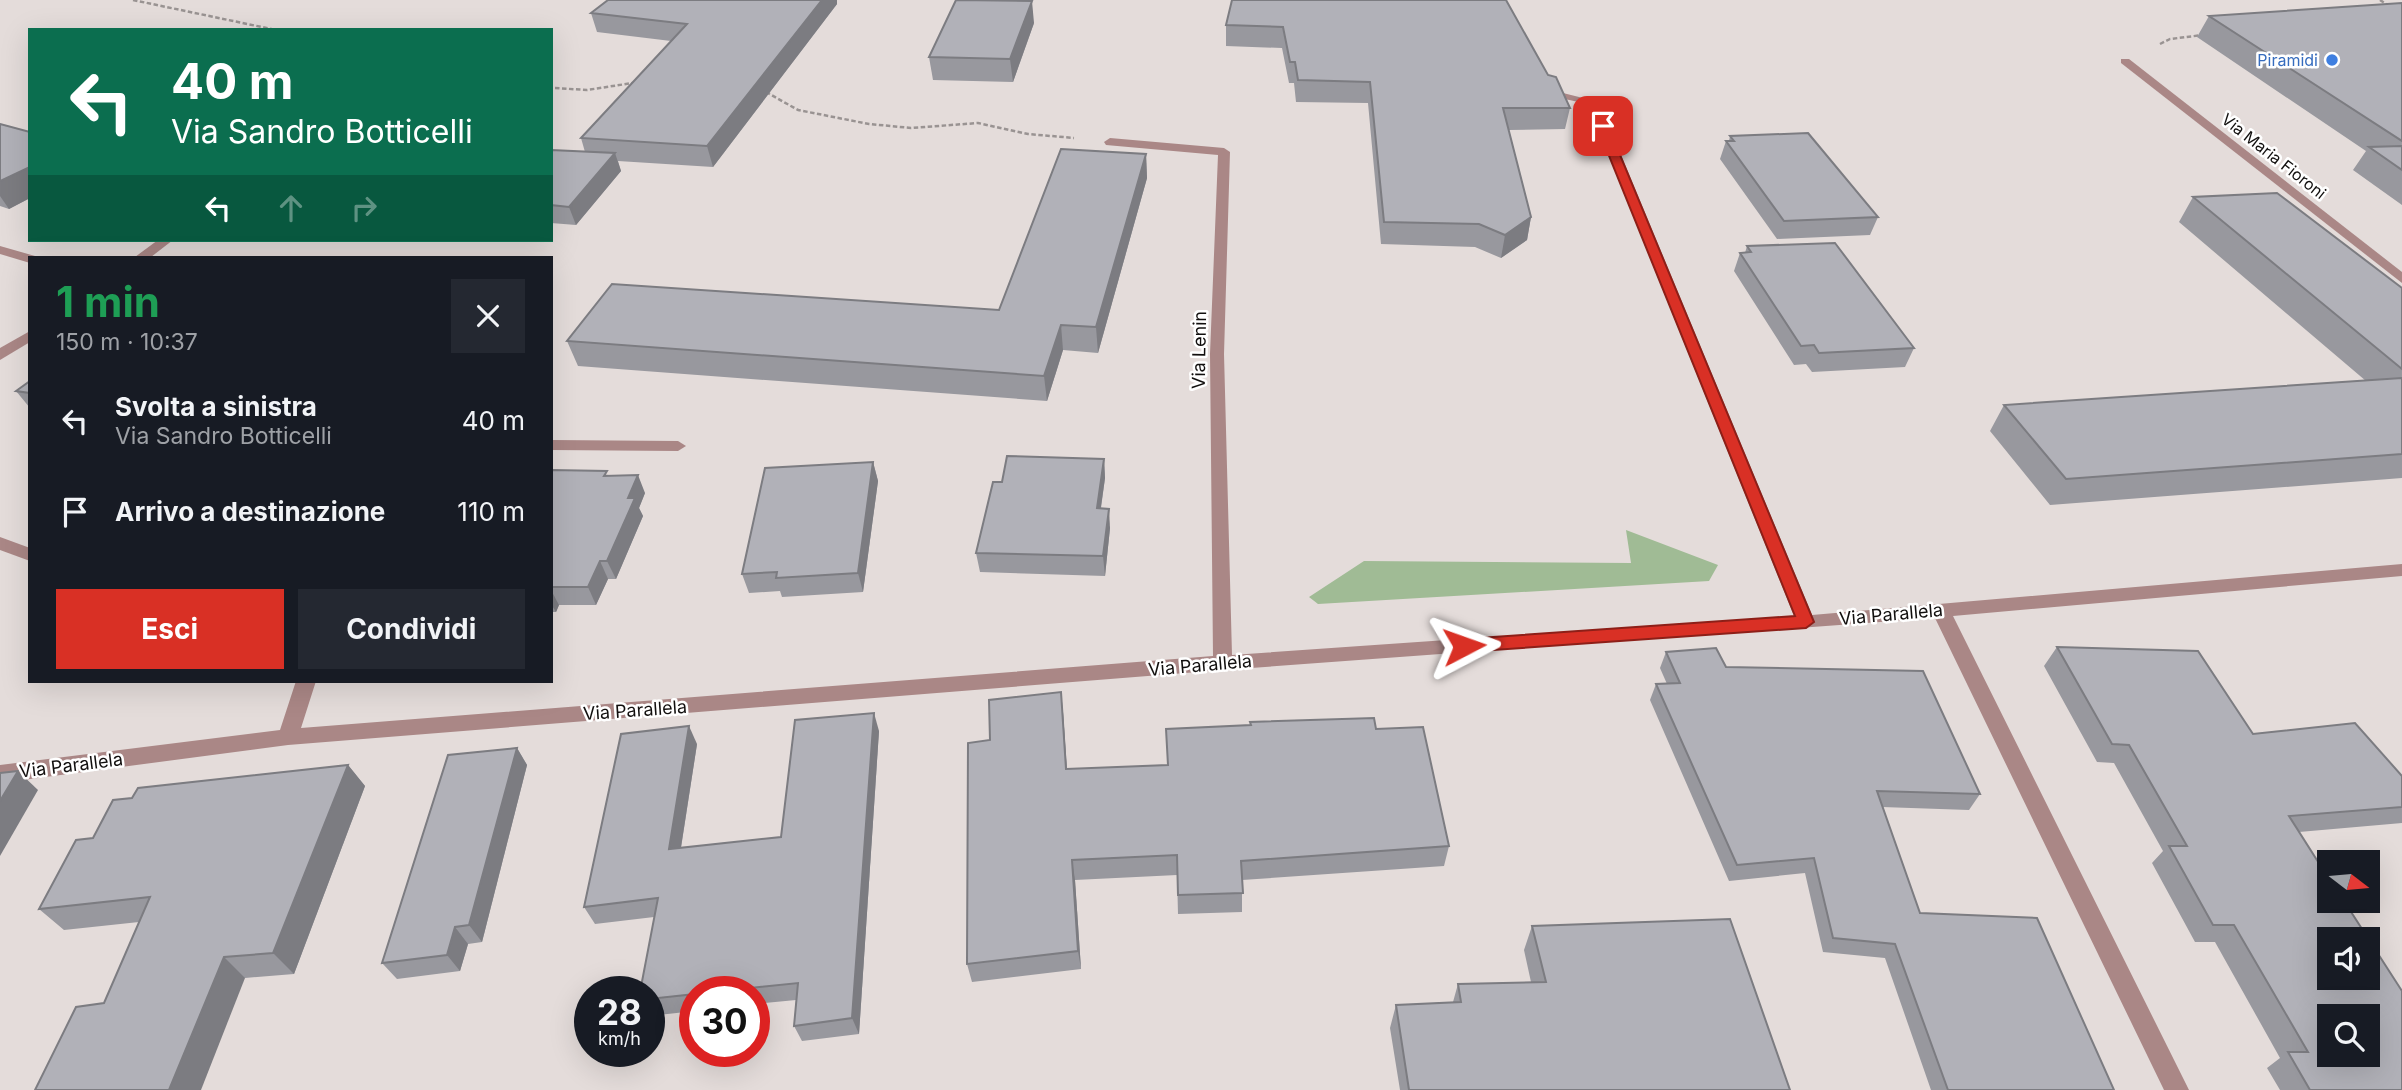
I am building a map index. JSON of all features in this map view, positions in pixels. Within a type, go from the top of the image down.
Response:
[{"type":"street","name":"Via Maria Fioroni","points":[[2125,61],[2402,279]]},
{"type":"street","points":[[1538,70],[1550,93],[1593,102],[1806,622]]},
{"type":"street","name":"Via Lenin","points":[[1110,142],[1224,152],[1217,354],[1223,663]]},
{"type":"street","points":[[143,256],[163,242]]},
{"type":"street","points":[[0,250],[28,258]]},
{"type":"street","points":[[0,355],[28,336]]},
{"type":"street","points":[[553,445],[678,446]]},
{"type":"street","points":[[0,543],[28,554]]},
{"type":"street","name":"Via Parallela","points":[[0,774],[288,737],[1223,663],[1806,622],[2402,570]]},
{"type":"street","points":[[1941,610],[2178,1090]]},
{"type":"street","points":[[288,737],[305,683]]},
{"type":"path","points":[[132,0],[266,28]]},
{"type":"path","points":[[2380,0],[2391,7]]},
{"type":"path","points":[[2125,61],[2170,39],[2211,34]]},
{"type":"path","points":[[555,88],[587,90],[646,82]]},
{"type":"path","points":[[761,90],[798,110],[869,124],[911,128],[978,123],[1035,135],[1110,142]]},
{"type":"green space","points":[[1626,530],[1718,565],[1709,581],[1318,604],[1309,597],[1364,561],[1631,563]]},
{"type":"building","points":[[608,0],[822,0],[707,146],[581,138],[687,24],[591,13]]},
{"type":"building","points":[[956,0],[1032,1],[1010,59],[929,57]]},
{"type":"building","points":[[1232,0],[1506,0],[1548,75],[1556,77],[1570,108],[1503,108],[1531,217],[1505,235],[1479,224],[1384,222],[1370,82],[1298,80],[1295,62],[1290,62],[1283,27],[1226,25]]},
{"type":"building","points":[[2402,3],[2402,141],[2209,16]]},
{"type":"building","points":[[0,124],[28,131],[28,168],[0,181]]},
{"type":"building","points":[[1808,133],[1878,217],[1784,221],[1726,141],[1734,141],[1730,136]]},
{"type":"building","points":[[2402,146],[2402,170],[2369,147]]},
{"type":"building","points":[[1061,149],[1146,154],[1096,327],[1061,325],[1044,376],[567,341],[612,284],[999,310]]},
{"type":"building","points":[[553,150],[615,153],[569,207],[553,205]]},
{"type":"building","points":[[2277,193],[2402,288],[2402,369],[2193,197]]},
{"type":"building","points":[[1835,243],[1914,348],[1819,353],[1814,345],[1801,346],[1740,253],[1751,252],[1747,246]]},
{"type":"building","points":[[2402,378],[2402,454],[2066,479],[2004,405]]},
{"type":"building","points":[[28,382],[28,393],[16,391]]},
{"type":"building","points":[[1007,456],[1104,459],[1097,508],[1109,509],[1103,556],[976,553],[993,482],[1002,482]]},
{"type":"building","points":[[873,462],[858,573],[776,578],[777,572],[742,574],[765,468]]},
{"type":"building","points":[[553,470],[607,471],[604,476],[638,475],[628,498],[635,498],[607,561],[600,561],[588,587],[553,587]]},
{"type":"building","points":[[2057,647],[2198,651],[2253,734],[2355,723],[2402,776],[2402,807],[2289,816],[2317,860],[2317,914],[2352,914],[2361,927],[2317,927],[2317,990],[2380,990],[2380,957],[2402,991],[2402,1090],[2310,1090],[2288,1052],[2308,1052],[2234,925],[2213,925],[2169,846],[2187,846],[2129,745],[2112,744]]},
{"type":"building","points":[[1716,648],[1726,667],[1923,671],[1980,794],[1877,791],[1920,913],[2037,918],[2114,1090],[1948,1090],[1895,944],[1833,938],[1814,858],[1737,865],[1656,684],[1680,683],[1666,652]]},
{"type":"building","points":[[1061,692],[1066,769],[1168,765],[1166,729],[1251,725],[1250,722],[1374,718],[1376,729],[1423,727],[1449,846],[1241,861],[1243,893],[1178,895],[1177,855],[1072,860],[1078,951],[967,964],[968,743],[990,740],[989,700]]},
{"type":"building","points":[[874,713],[852,1018],[794,1026],[798,983],[770,986],[770,976],[679,976],[679,996],[665,997],[665,976],[643,976],[658,898],[584,907],[621,734],[689,726],[669,849],[781,837],[795,720]]},
{"type":"building","points":[[517,748],[469,925],[455,927],[447,955],[382,963],[448,755]]},
{"type":"building","points":[[348,765],[273,953],[224,957],[169,1090],[35,1090],[76,1007],[104,1003],[150,897],[39,909],[76,840],[93,838],[113,800],[132,798],[138,788]]},
{"type":"building","points":[[18,771],[0,801],[0,773]]},
{"type":"building","points":[[1730,919],[1790,1090],[1409,1090],[1396,1005],[1461,1002],[1458,984],[1546,982],[1532,926]]},
{"type":"place","name":"Piramidi","points":[[2332,60]]},
{"type":"route","points":[[1464,646],[1806,622],[1603,126]]}]
